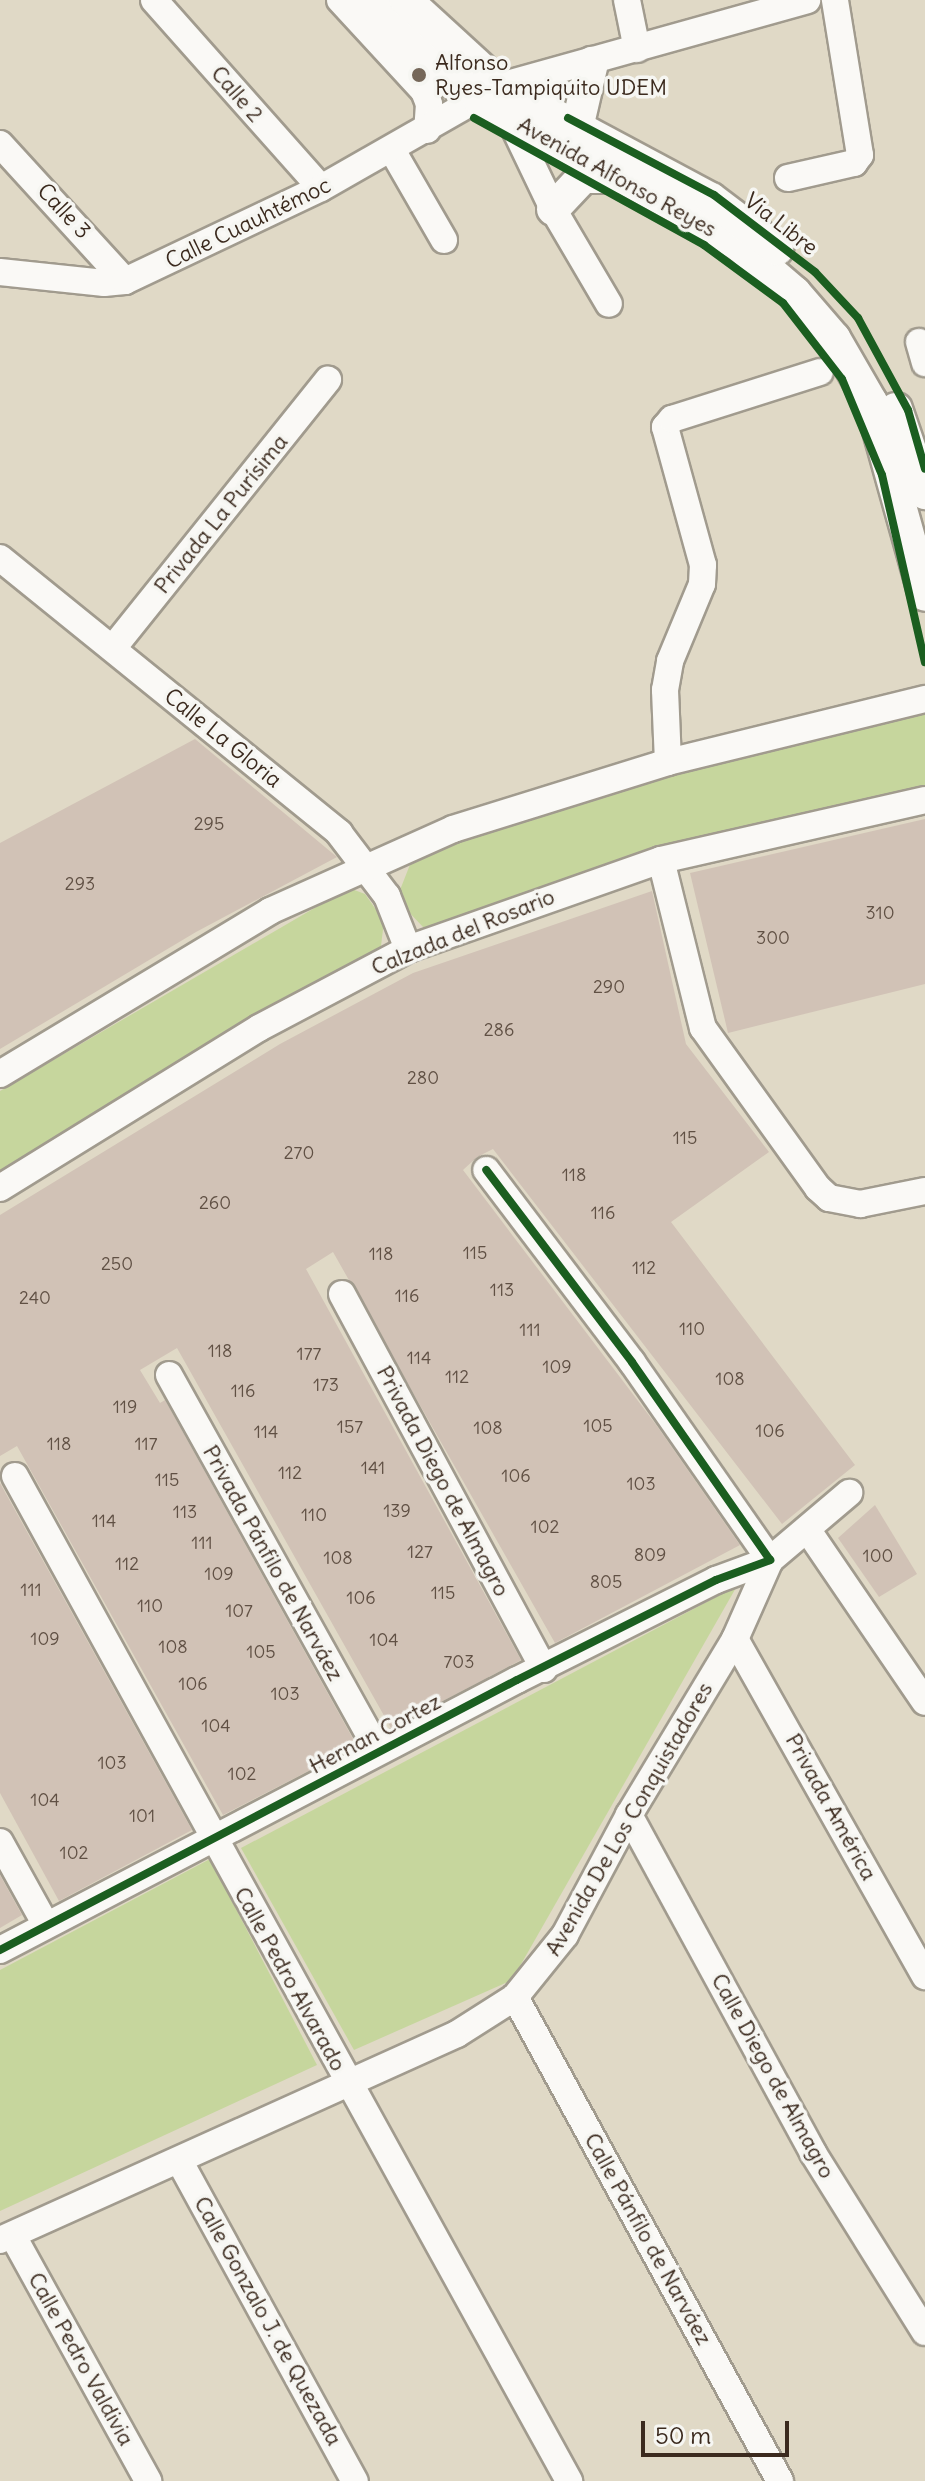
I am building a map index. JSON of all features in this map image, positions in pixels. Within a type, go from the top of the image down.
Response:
[{"type":"main road","name":"Avenida Alfonso Reyes","points":[[369,0],[490,93],[509,117],[740,246],[795,293],[834,338],[855,369],[882,433],[925,595]]},
{"type":"main road","name":"Avenida Alfonso Reyes","points":[[406,0],[456,67]]},
{"type":"main road","points":[[577,128],[592,63]]},
{"type":"main road","name":"Avenida Alfonso Reyes","points":[[490,93],[577,128],[711,199],[809,277],[852,325],[875,361],[925,493]]},
{"type":"main road","points":[[553,209],[583,177],[620,177]]},
{"type":"street","name":"Calle 2","points":[[154,0],[321,188]]},
{"type":"street","points":[[340,0],[424,91],[429,104],[427,130]]},
{"type":"street","points":[[627,0],[637,49]]},
{"type":"street","name":"Calle Cuauhtémoc","points":[[0,272],[104,283],[125,281],[321,188],[490,93],[807,0]]},
{"type":"street","points":[[788,178],[854,163],[860,155],[835,0]]},
{"type":"street","points":[[509,117],[553,209],[609,304]]},
{"type":"street","name":"Calle 3","points":[[0,144],[125,281]]},
{"type":"street","points":[[392,150],[444,240]]},
{"type":"street","points":[[668,762],[665,690],[670,661],[699,593],[703,565],[664,432],[667,423],[820,372]]},
{"type":"street","name":"Privada La Purísima","points":[[113,648],[328,380]]},
{"type":"street","name":"Calle La Gloria","points":[[0,558],[315,813],[369,868],[408,949]]},
{"type":"street","points":[[0,1074],[270,911],[525,802],[668,762],[925,699]]},
{"type":"street","name":"Calzada del Rosario","points":[[0,1188],[259,1028],[408,949],[661,860],[925,800]]},
{"type":"street","points":[[661,860],[703,1028],[818,1188],[829,1198],[860,1204],[925,1191]]},
{"type":"street","points":[[486,1170],[632,1362],[770,1560]]},
{"type":"street","name":"Privada Diego de Almagro","points":[[342,1294],[544,1669]]},
{"type":"street","name":"Privada Pánfilo de Narváez","points":[[169,1375],[378,1751]]},
{"type":"street","name":"Calle Pedro Alvarado","points":[[15,1476],[347,2084],[569,2481]]},
{"type":"street","name":"Avenida De Los Conquistadores","points":[[7,2238],[457,2034],[515,1997],[565,1935],[629,1815],[735,1639],[770,1560],[849,1493]]},
{"type":"street","points":[[807,1529],[925,1702]]},
{"type":"street","name":"Hernan Cortez","points":[[0,1950],[214,1841],[378,1751],[716,1580],[770,1560]]},
{"type":"street","name":"Privada América","points":[[735,1639],[925,1976]]},
{"type":"street","name":"Calle Diego de Almagro","points":[[629,1815],[813,2153],[925,2332]]},
{"type":"street","points":[[0,1842],[46,1925]]},
{"type":"street","name":"Calle Pánfilo de Narváez","points":[[515,1997],[780,2481]]},
{"type":"street","name":"Calle Gonzalo J. de Quezada","points":[[180,2162],[355,2481]]},
{"type":"street","name":"Calle Pedro Valdivia","points":[[7,2238],[148,2481]]},
{"type":"green space","points":[[925,713],[925,788],[601,867],[437,931],[423,927],[404,907],[400,890],[411,862],[584,794]]},
{"type":"green space","points":[[349,888],[365,894],[384,921],[381,946],[365,960],[0,1175],[0,1091]]},
{"type":"green space","points":[[737,1586],[512,1980],[354,2050],[241,1848]]},
{"type":"green space","points":[[210,1859],[317,2065],[0,2211],[0,1970]]},
{"type":"building","points":[[195,739],[337,857],[196,932],[0,1049],[0,843]]},
{"type":"building","points":[[925,819],[925,984],[728,1033],[690,873]]},
{"type":"building","points":[[652,891],[686,1044],[769,1152],[671,1222],[855,1465],[782,1524],[493,1149],[477,1157],[463,1170],[657,1426],[740,1545],[555,1643],[333,1252],[306,1269],[521,1660],[391,1728],[177,1348],[140,1370],[160,1403],[165,1400],[357,1746],[223,1815],[17,1446],[0,1456],[0,1215],[280,1044],[413,973]]},
{"type":"building","points":[[0,1483],[192,1830],[59,1901],[0,1793]]},
{"type":"building","points":[[875,1505],[917,1574],[879,1597],[838,1538]]},
{"type":"building","points":[[0,1875],[22,1915],[0,1928]]},
{"type":"cycle path","points":[[474,118],[704,245],[783,303],[842,379],[882,475],[925,662]]},
{"type":"cycle path","name":"Via Libre","points":[[568,118],[714,195],[815,272],[858,318],[908,410],[925,469]]},
{"type":"cycle path","points":[[0,1950],[517,1680],[716,1580],[770,1560],[632,1362],[486,1170]]},
{"type":"place","name":"Alfonso Ryes-Tampiquito UDEM","points":[[419,75]]}]
